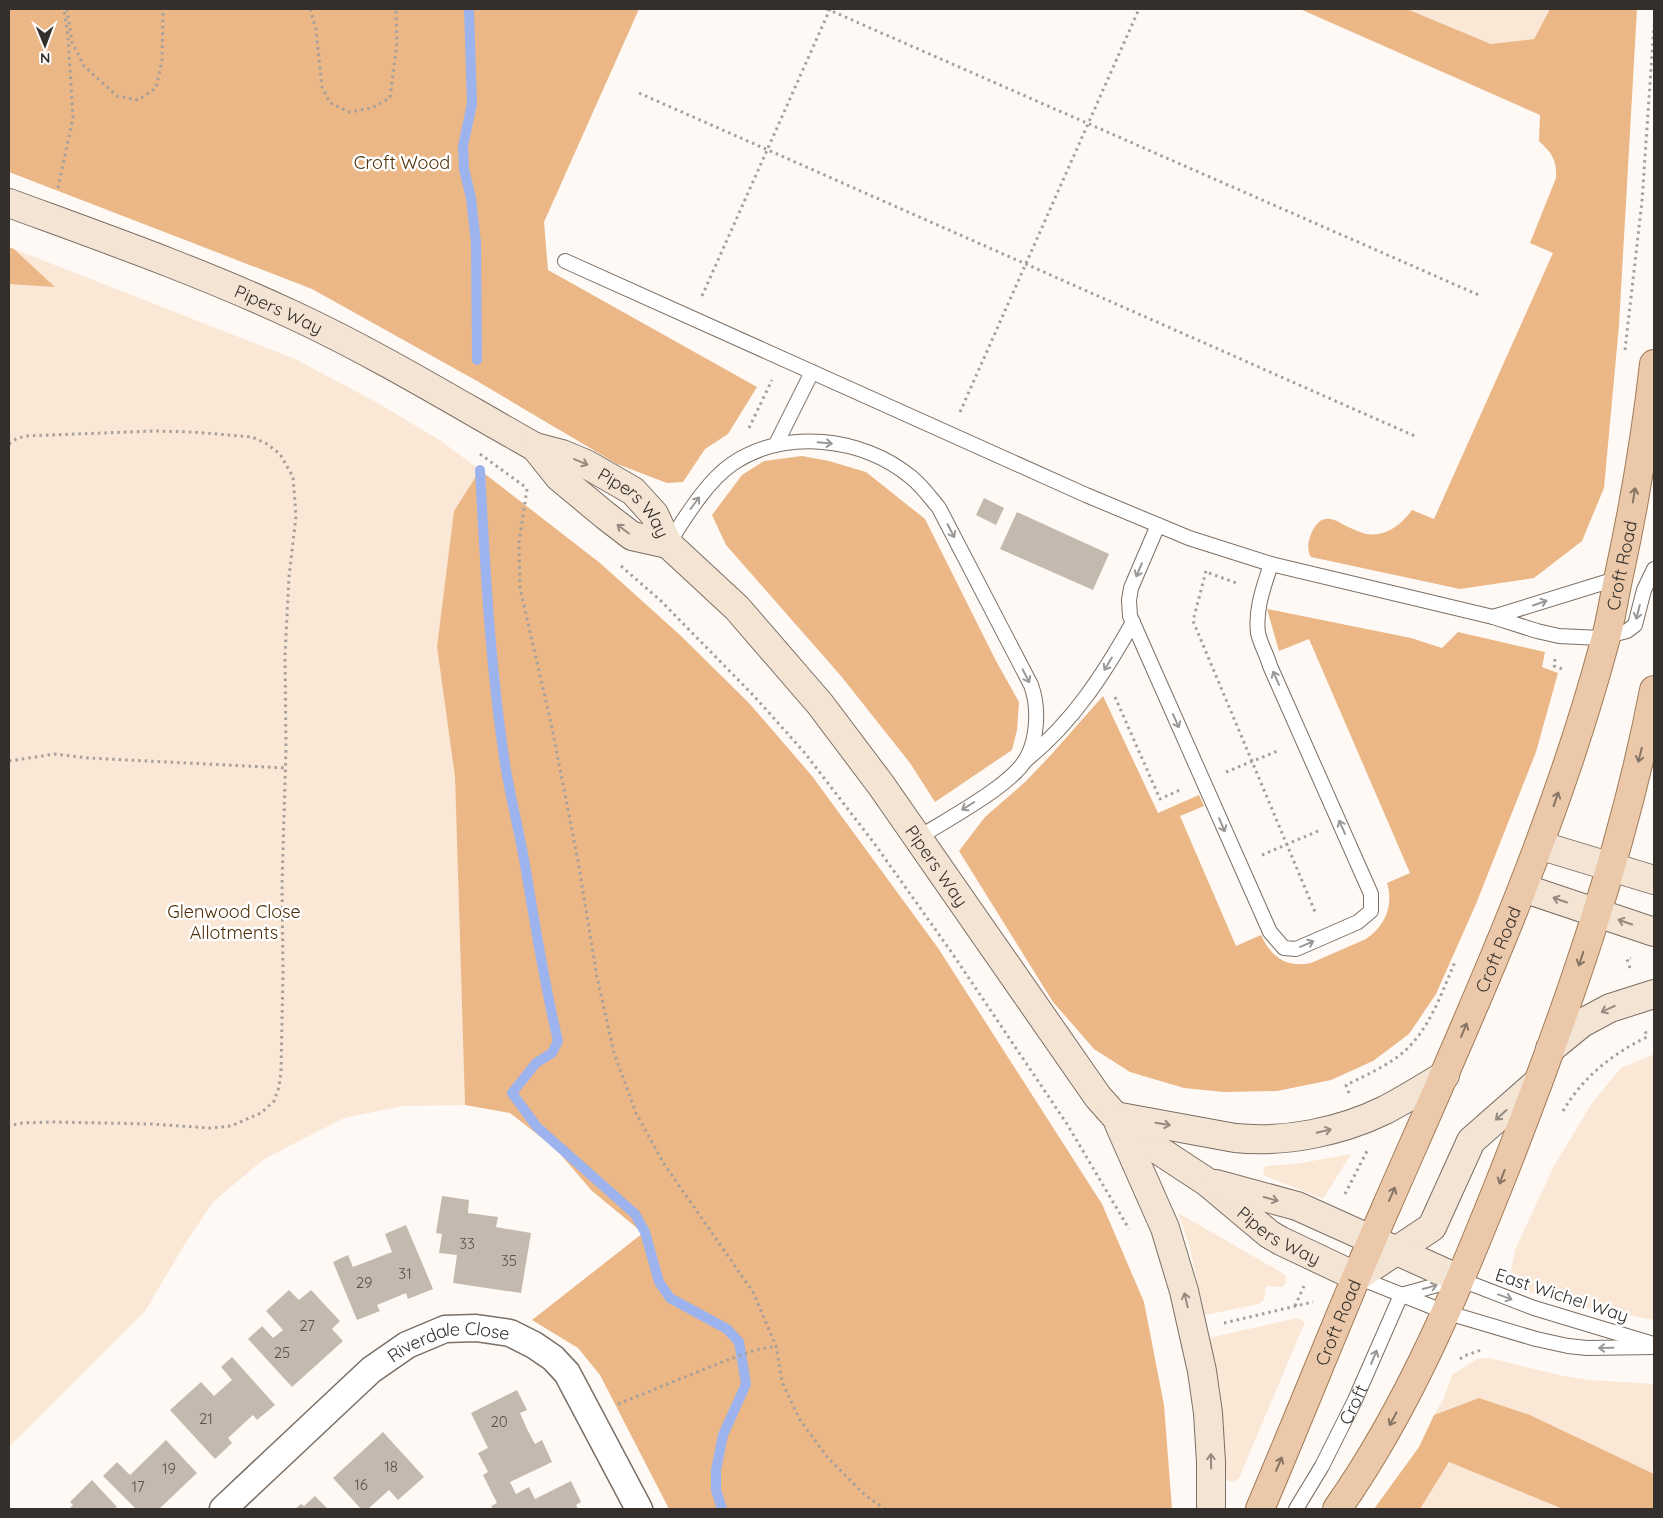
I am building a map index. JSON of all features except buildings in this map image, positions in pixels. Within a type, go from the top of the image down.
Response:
[{"type":"main road","name":"Pipers Way","points":[[9,203],[232,288],[293,315],[356,345],[535,447],[562,454],[586,464],[633,491],[654,514],[668,544],[737,608],[820,704],[881,785],[1088,1084],[1116,1116],[1143,1140],[1207,1182],[1270,1234],[1316,1259],[1357,1277]]},
{"type":"main road","name":"Croft Road","points":[[1260,1509],[1357,1277],[1385,1244],[1445,1075],[1523,888],[1566,771],[1606,637],[1628,536],[1651,395],[1654,364]]},
{"type":"main road","name":"Pipers Way","points":[[535,447],[559,477],[632,536],[668,544]]},
{"type":"main road","points":[[1337,1509],[1387,1431],[1445,1312],[1478,1237],[1538,1082],[1597,912],[1637,768],[1654,690]]},
{"type":"main road","points":[[1540,845],[1654,880]]},
{"type":"main road","points":[[1523,888],[1654,932]]},
{"type":"main road","points":[[1550,1049],[1582,1023],[1596,1015],[1610,1008],[1646,996]]},
{"type":"main road","points":[[1116,1116],[1252,1140],[1282,1138],[1310,1134],[1359,1121],[1401,1101],[1445,1075]]},
{"type":"main road","points":[[1385,1244],[1428,1230],[1434,1224],[1471,1142],[1538,1082]]},
{"type":"main road","points":[[1116,1116],[1165,1228],[1184,1291],[1202,1371],[1208,1413],[1211,1509]]},
{"type":"main road","name":"Pipers Way","points":[[1207,1182],[1297,1206],[1385,1244]]},
{"type":"main road","points":[[1385,1244],[1459,1279]]},
{"type":"street","name":"Riverdale Close","points":[[223,1509],[372,1370],[406,1345],[445,1329],[476,1328],[510,1333],[534,1344],[553,1358],[567,1373],[639,1509]]},
{"type":"lane","points":[[565,260],[692,319],[1158,525],[1189,538],[1272,564],[1493,617],[1559,636],[1606,637],[1627,631],[1635,625],[1644,590],[1654,569]]},
{"type":"lane","points":[[776,444],[812,372]]},
{"type":"lane","points":[[668,544],[694,504],[731,465],[748,455],[776,444],[812,442],[838,444],[867,452],[898,468],[928,493],[939,508],[1031,685],[1037,709],[1035,728],[1026,760]]},
{"type":"lane","points":[[1158,525],[1131,588],[1129,600],[1130,616],[1270,932],[1284,948],[1296,949],[1358,922],[1371,911],[1371,894],[1258,634],[1262,592],[1272,564]]},
{"type":"lane","points":[[1493,617],[1618,578]]},
{"type":"lane","points":[[918,838],[999,786],[1051,739],[1073,715],[1104,671],[1133,622]]},
{"type":"lane","points":[[1357,1277],[1445,1312]]},
{"type":"lane","points":[[1401,1295],[1459,1279]]},
{"type":"lane","name":"East Wichel Way","points":[[1459,1279],[1534,1308],[1654,1346]]},
{"type":"lane","name":"Croft","points":[[1296,1509],[1322,1466],[1355,1400],[1401,1295]]},
{"type":"lane","name":"East Wichel Way","points":[[1445,1312],[1487,1326],[1568,1346],[1587,1348],[1654,1346]]},
{"type":"path","points":[[65,9],[72,42],[84,66],[117,96],[138,100],[156,88],[162,61],[163,9]]},
{"type":"path","points":[[49,218],[57,194],[73,118],[65,9]]},
{"type":"path","points":[[310,9],[316,30],[322,86],[330,103],[350,112],[372,108],[390,98],[397,43],[396,9]]},
{"type":"path","points":[[692,319],[829,9],[1481,296]]},
{"type":"path","points":[[950,434],[1139,9]]},
{"type":"path","points":[[1624,358],[1642,200],[1654,25]]},
{"type":"path","points":[[639,93],[1417,437]]},
{"type":"path","points":[[772,380],[801,393]]},
{"type":"path","points":[[9,444],[24,436],[155,431],[193,432],[252,438],[267,444],[280,454],[293,477],[296,516],[289,577],[285,655],[286,768],[282,884],[281,1072],[274,1102],[261,1113],[231,1126],[210,1128],[150,1124],[54,1122],[22,1123],[9,1126]]},
{"type":"path","points":[[479,454],[535,495]]},
{"type":"path","points":[[527,488],[519,542],[520,588],[551,723],[578,861],[597,977],[614,1053],[636,1113],[664,1164],[753,1292],[776,1346],[782,1382],[800,1420],[828,1458],[866,1496],[885,1509]]},
{"type":"path","points":[[618,564],[660,601],[754,696],[804,752],[874,843],[952,953],[1067,1124],[1129,1230]]},
{"type":"path","points":[[1199,569],[1262,592]]},
{"type":"path","points":[[1206,571],[1193,621],[1326,936]]},
{"type":"path","points":[[1559,636],[1554,666],[1566,670],[1564,678]]},
{"type":"path","points":[[1104,671],[1160,799],[1303,741]]},
{"type":"path","points":[[9,761],[55,754],[88,758],[286,768]]},
{"type":"path","points":[[1239,865],[1339,822]]},
{"type":"path","points":[[1559,1118],[1573,1093],[1595,1069],[1628,1046],[1647,1037],[1646,996],[1627,959],[1636,957]]},
{"type":"path","points":[[1332,1221],[1368,1153],[1346,1085],[1378,1069],[1400,1055],[1413,1043],[1436,1006],[1456,961]]},
{"type":"path","points":[[1295,1306],[1316,1259]]},
{"type":"path","points":[[1479,1350],[1487,1326]]},
{"type":"path","points":[[590,1416],[726,1360],[756,1350],[776,1346]]},
{"type":"path","points":[[1456,1362],[1464,1356],[1479,1350],[1488,1350]]},
{"type":"green space","name":"Croft Wood","points":[[9,9],[639,9],[544,222],[548,270],[757,387],[728,434],[705,449],[683,482],[667,483],[617,464],[477,381],[312,289],[9,172]]},
{"type":"green space","points":[[1300,9],[1407,9],[1491,44],[1534,39],[1550,9],[1637,9],[1619,325],[1604,488],[1582,541],[1534,578],[1460,589],[1311,557],[1308,547],[1311,534],[1322,520],[1335,520],[1366,534],[1380,534],[1398,525],[1412,510],[1434,519],[1553,253],[1530,243],[1556,178],[1556,166],[1553,157],[1539,141],[1540,115]]},
{"type":"green space","points":[[1407,9],[1550,9],[1534,39],[1491,44]]},
{"type":"green space","points":[[9,247],[14,249],[55,287],[9,284]]},
{"type":"green space","name":"Glenwood Close Allotments","points":[[14,249],[295,359],[376,402],[441,441],[480,470],[454,511],[437,647],[455,777],[465,1105],[403,1106],[344,1118],[264,1159],[213,1202],[183,1247],[145,1311],[9,1447],[9,284],[54,286]]},
{"type":"green space","points":[[802,456],[829,461],[866,472],[925,519],[996,661],[1019,702],[1017,730],[1012,750],[935,802],[910,763],[841,676],[726,545],[712,515],[742,475],[764,461]]},
{"type":"green space","points":[[480,470],[600,563],[680,635],[749,703],[812,776],[938,948],[1102,1204],[1144,1302],[1164,1405],[1172,1509],[669,1509],[600,1375],[578,1348],[532,1320],[643,1233],[592,1191],[555,1148],[510,1113],[465,1105],[455,777],[437,647],[454,511]]},
{"type":"green space","points":[[1267,609],[1411,638],[1442,648],[1458,632],[1545,652],[1542,667],[1558,673],[1536,752],[1476,904],[1436,994],[1409,1034],[1373,1061],[1331,1080],[1277,1091],[1224,1092],[1184,1088],[1130,1072],[1094,1049],[1053,1002],[959,851],[985,817],[1025,782],[1103,696],[1158,813],[1199,795],[1204,806],[1180,816],[1236,946],[1261,935],[1265,943],[1280,959],[1294,964],[1302,964],[1311,963],[1366,939],[1373,934],[1386,915],[1389,900],[1387,883],[1410,873],[1309,639],[1279,651]]},
{"type":"green space","points":[[1654,1054],[1654,1320],[1556,1302],[1515,1287],[1510,1276],[1515,1250],[1554,1166],[1592,1103],[1621,1068]]},
{"type":"green space","points":[[1351,1154],[1323,1199],[1263,1175],[1265,1166],[1295,1164]]},
{"type":"green space","points":[[1178,1213],[1279,1271],[1286,1276],[1286,1282],[1283,1287],[1266,1286],[1264,1300],[1259,1304],[1205,1315],[1189,1244]]},
{"type":"green space","points":[[1297,1318],[1305,1322],[1239,1478],[1233,1482],[1228,1481],[1224,1476],[1225,1444],[1220,1388],[1209,1338]]},
{"type":"green space","points":[[1489,1358],[1563,1376],[1590,1380],[1654,1384],[1654,1474],[1530,1415],[1479,1398],[1434,1415],[1443,1400],[1452,1375],[1477,1359]]},
{"type":"green space","points":[[1479,1398],[1530,1415],[1654,1474],[1654,1509],[1563,1509],[1449,1462],[1420,1509],[1374,1509],[1419,1447],[1434,1415]]},
{"type":"green space","points":[[1449,1462],[1563,1509],[1420,1509]]},
{"type":"waterway","points":[[469,9],[472,104],[463,146],[464,169],[471,198],[476,243],[477,360]]},
{"type":"waterway","points":[[480,470],[486,578],[499,721],[544,975],[558,1041],[552,1053],[536,1063],[512,1093],[537,1127],[635,1214],[645,1232],[659,1282],[670,1298],[727,1329],[739,1342],[746,1384],[723,1435],[716,1470],[716,1490],[722,1509]]}]
